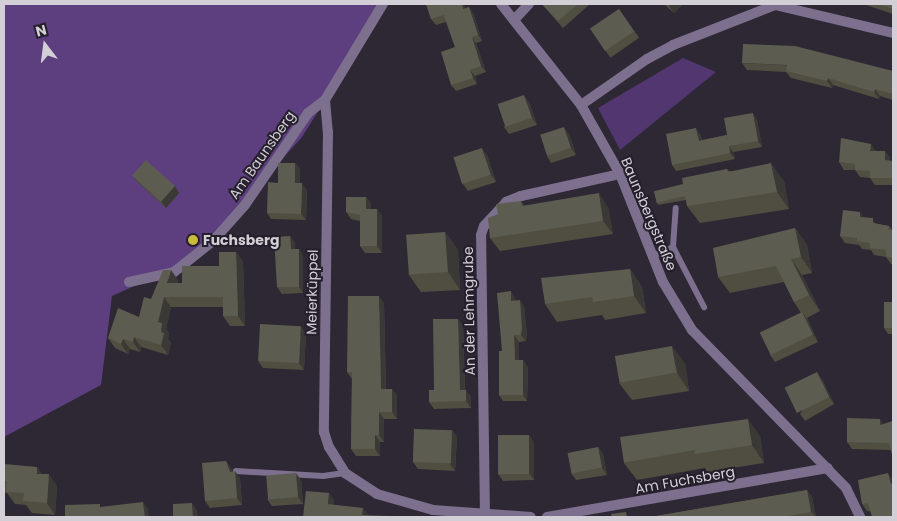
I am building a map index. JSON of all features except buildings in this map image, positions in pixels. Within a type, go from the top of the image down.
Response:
[{"type":"street","name":"Am Baunsberg","points":[[129,282],[174,272],[213,240],[245,205],[308,113],[325,100],[384,4]]},
{"type":"street","name":"Baunsbergstraße","points":[[501,4],[581,105],[620,174],[651,257],[692,330],[846,488],[860,517]]},
{"type":"street","points":[[514,20],[528,4]]},
{"type":"street","points":[[581,105],[647,59],[673,45],[777,4],[893,33]]},
{"type":"street","name":"Meierküppel","points":[[325,100],[328,140],[324,432],[337,463],[347,475]]},
{"type":"street","name":"An der Lehmgrube","points":[[485,516],[481,235],[484,226],[506,202],[521,196],[620,174]]},
{"type":"street","name":"Am Fuchsberg","points":[[547,517],[828,468]]},
{"type":"street","points":[[347,475],[377,494],[406,503],[485,516],[531,517]]},
{"type":"lane","points":[[676,208],[673,247],[704,307]]},
{"type":"lane","points":[[651,257],[673,247]]},
{"type":"lane","points":[[236,471],[323,476],[347,475]]},
{"type":"shaded area","points":[[4,4],[385,4],[302,137],[212,237],[172,269],[112,296],[101,385],[4,437]]},
{"type":"shaded area","points":[[683,58],[716,72],[620,150],[598,108]]},
{"type":"place","name":"Fuchsberg","points":[[193,240]]}]
